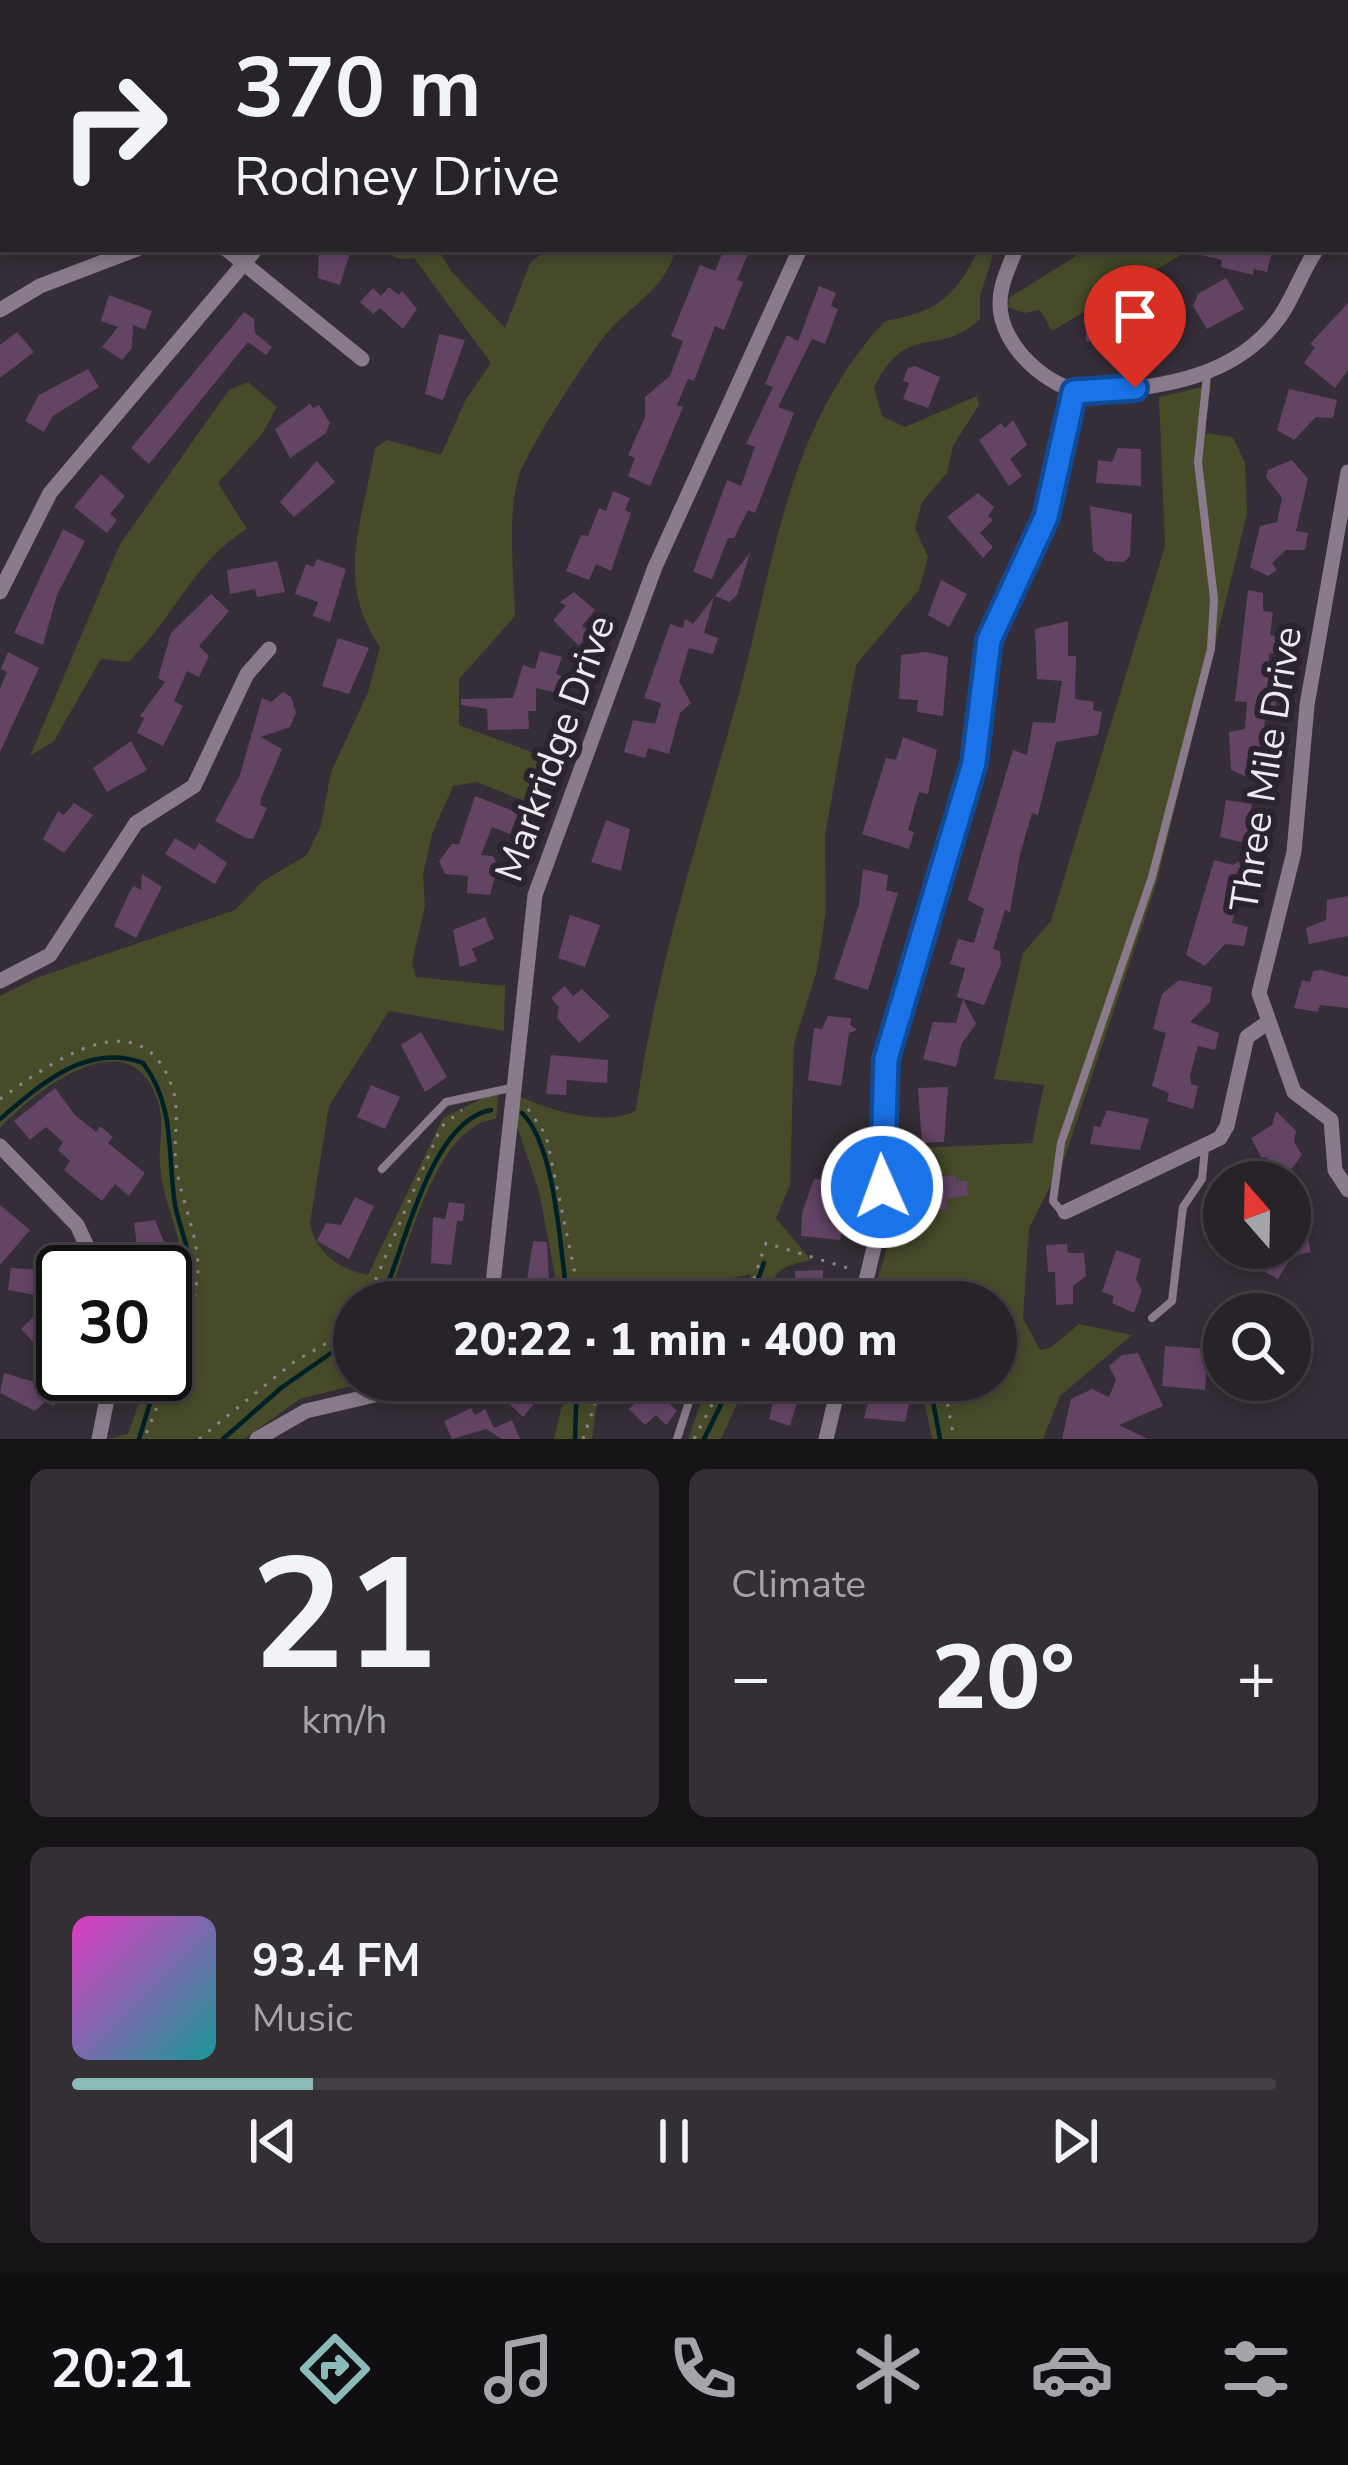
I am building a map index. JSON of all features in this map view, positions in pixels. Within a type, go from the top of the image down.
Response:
[{"type":"street","points":[[0,310],[40,286],[129,252]]},
{"type":"street","points":[[230,252],[362,358]]},
{"type":"street","points":[[2,584],[62,478],[253,252]]},
{"type":"street","name":"Markridge Drive","points":[[493,1281],[528,928],[546,861],[655,567],[799,252]]},
{"type":"street","points":[[1015,252],[1000,300],[1006,330],[1024,358],[1074,392],[1169,383],[1207,373],[1240,356],[1268,332],[1315,252]]},
{"type":"street","points":[[867,1281],[883,1209],[880,1113],[886,1059],[974,763],[989,640],[1046,517],[1074,392]]},
{"type":"street","name":"Three Mile Drive","points":[[1348,472],[1307,705],[1294,852],[1259,993],[1294,1092],[1331,1120],[1335,1170],[1348,1190]]},
{"type":"street","points":[[0,981],[50,955],[136,824],[194,786],[247,674],[269,649]]},
{"type":"street","points":[[1066,1212],[1204,1148],[1228,1126],[1247,1036],[1268,1023]]},
{"type":"street","points":[[0,1146],[77,1225],[86,1245]]},
{"type":"street","points":[[99,1439],[107,1401]]},
{"type":"street","points":[[257,1439],[306,1411],[349,1401]]},
{"type":"street","points":[[826,1439],[835,1401]]},
{"type":"lane","points":[[1066,1212],[1053,1202],[1061,1143],[1152,877],[1211,650],[1214,599],[1198,462],[1207,373]]},
{"type":"lane","points":[[382,1169],[446,1102],[514,1091]]},
{"type":"lane","points":[[1152,1318],[1172,1301],[1183,1207],[1202,1179],[1204,1148]]},
{"type":"lane","points":[[677,1439],[689,1401]]},
{"type":"path","points":[[0,1099],[56,1059],[93,1042],[130,1043],[156,1058],[174,1091],[176,1164],[198,1264],[164,1391],[144,1439]]},
{"type":"path","points":[[514,1091],[546,1136],[577,1281]]},
{"type":"path","points":[[376,1281],[440,1127],[470,1104]]},
{"type":"path","points":[[753,1281],[766,1243],[874,1281]]},
{"type":"path","points":[[199,1439],[295,1361],[333,1340]]},
{"type":"path","points":[[583,1439],[595,1401]]},
{"type":"path","points":[[694,1439],[714,1401]]},
{"type":"path","points":[[947,1401],[954,1439]]},
{"type":"green space","points":[[382,252],[440,252],[451,271],[505,328],[530,263],[543,252],[675,252],[656,286],[599,344],[524,464],[513,508],[515,616],[459,679],[459,725],[566,765],[549,811],[477,782],[453,786],[432,834],[423,875],[425,906],[412,963],[416,977],[505,986],[504,1031],[389,1011],[329,1106],[310,1223],[317,1243],[339,1264],[368,1275],[443,1118],[499,1090],[496,1119],[475,1126],[440,1166],[394,1281],[333,1281],[333,1391],[300,1399],[244,1439],[108,1439],[128,1434],[140,1401],[192,1401],[192,1245],[179,1245],[161,1179],[158,1102],[145,1077],[128,1064],[107,1062],[60,1080],[0,1128],[0,996],[36,978],[235,910],[263,881],[307,855],[321,825],[331,772],[368,692],[380,647],[366,622],[355,574],[359,525],[375,448],[387,440],[441,455],[465,401],[491,363],[414,258]]},
{"type":"green space","points":[[977,252],[994,252],[980,296],[980,319],[950,337],[898,354],[874,388],[882,416],[905,427],[977,396],[979,405],[953,446],[947,473],[922,502],[915,528],[928,557],[919,590],[856,665],[825,835],[826,910],[817,970],[794,1044],[790,1185],[776,1218],[811,1260],[792,1265],[773,1281],[748,1281],[751,1274],[720,1281],[556,1281],[539,1191],[517,1126],[519,1096],[594,1117],[636,1110],[667,954],[787,500],[804,453],[851,363],[885,321],[932,307],[953,291]]},
{"type":"green space","points":[[1082,252],[1186,252],[1052,331],[1040,310],[1024,313],[1008,307],[1009,298]]},
{"type":"green space","points":[[248,382],[277,407],[262,434],[218,483],[247,529],[212,558],[128,662],[101,659],[54,741],[30,756],[120,544],[229,390]]},
{"type":"green space","points":[[1211,385],[1205,433],[1233,437],[1245,463],[1247,514],[1156,885],[1064,1159],[1029,1228],[1023,1318],[1040,1350],[1050,1348],[1079,1324],[1132,1335],[1060,1396],[1043,1439],[932,1439],[924,1401],[1017,1401],[1017,1281],[877,1281],[894,1225],[893,1149],[1032,1143],[1044,1085],[994,1079],[1023,953],[1051,921],[1165,546],[1159,397]]},
{"type":"green space","points":[[563,1401],[597,1401],[592,1439],[554,1439]]},
{"type":"green space","points":[[702,1401],[738,1401],[721,1439],[688,1439]]},
{"type":"building","points":[[319,252],[350,252],[340,285],[318,278]]},
{"type":"building","points":[[723,252],[749,252],[724,330],[715,326],[694,381],[688,379],[677,405],[683,407],[650,486],[628,476],[635,458],[628,455],[645,417],[645,397],[670,376],[683,341],[671,336],[700,265],[715,271]]},
{"type":"building","points":[[1272,253],[1267,272],[1254,269],[1253,275],[1221,267],[1222,260],[1197,254]]},
{"type":"building","points":[[1226,278],[1244,309],[1207,329],[1193,306],[1198,294]]},
{"type":"building","points":[[819,286],[836,293],[831,306],[838,309],[825,344],[812,339],[778,407],[794,413],[755,513],[748,510],[734,538],[728,538],[712,579],[693,572],[727,480],[741,486],[755,447],[746,444],[773,387],[765,384],[773,365],[787,335],[798,341]]},
{"type":"building","points":[[389,287],[399,295],[402,291],[417,309],[403,329],[380,308],[373,314],[360,302],[373,288],[381,296]]},
{"type":"building","points":[[109,295],[152,311],[145,330],[133,325],[132,348],[122,360],[102,347],[118,327],[101,321]]},
{"type":"building","points":[[1348,303],[1348,370],[1335,388],[1304,363],[1315,347],[1310,344]]},
{"type":"building","points":[[244,312],[254,319],[255,333],[272,347],[266,355],[248,342],[149,464],[131,448]]},
{"type":"building","points":[[1124,314],[1131,325],[1140,325],[1140,334],[1151,334],[1152,351],[1127,353],[1127,346],[1086,341],[1086,320]]},
{"type":"building","points":[[17,332],[34,352],[0,378],[0,345]]},
{"type":"building","points":[[439,334],[465,340],[443,400],[425,394]]},
{"type":"building","points":[[915,366],[940,377],[928,408],[903,399],[909,383],[903,381],[908,368]]},
{"type":"building","points":[[88,369],[99,387],[53,416],[44,432],[25,421],[39,395]]},
{"type":"building","points":[[1289,389],[1337,400],[1333,418],[1316,417],[1294,440],[1277,430]]},
{"type":"building","points":[[310,404],[313,408],[319,405],[330,423],[326,433],[290,458],[275,429]]},
{"type":"building","points":[[1013,420],[1027,445],[1010,459],[1022,476],[1009,486],[979,440]]},
{"type":"building","points":[[1118,448],[1141,449],[1141,486],[1096,483],[1098,460],[1112,462]]},
{"type":"building","points":[[1292,460],[1308,479],[1296,531],[1308,533],[1305,550],[1286,550],[1272,563],[1277,570],[1268,576],[1250,567],[1260,526],[1277,522],[1282,498],[1266,477],[1268,470]]},
{"type":"building","points":[[317,461],[335,482],[294,517],[280,502]]},
{"type":"building","points":[[101,474],[125,496],[110,514],[117,520],[107,533],[74,507]]},
{"type":"building","points":[[613,491],[630,498],[625,510],[631,513],[611,571],[596,564],[589,580],[566,571],[581,535],[588,536],[599,508],[606,511]]},
{"type":"building","points":[[978,493],[994,507],[988,516],[993,520],[980,533],[993,547],[983,558],[947,517]]},
{"type":"building","points":[[1090,506],[1132,514],[1130,556],[1124,562],[1107,561],[1093,551]]},
{"type":"building","points":[[63,529],[85,541],[57,595],[43,645],[14,633]]},
{"type":"building","points":[[750,553],[737,595],[729,602],[715,596]]},
{"type":"building","points":[[317,559],[346,569],[330,622],[313,616],[318,602],[295,594],[306,564],[314,567]]},
{"type":"building","points":[[277,561],[285,592],[257,597],[255,589],[230,594],[227,570]]},
{"type":"building","points":[[941,580],[967,594],[949,627],[928,615]]},
{"type":"building","points":[[1248,590],[1263,593],[1263,611],[1273,612],[1270,635],[1292,638],[1291,656],[1269,653],[1268,691],[1276,692],[1276,701],[1274,717],[1265,716],[1263,752],[1279,762],[1271,788],[1231,770],[1229,732],[1245,729],[1247,702],[1235,701]]},
{"type":"building","points":[[574,592],[595,610],[582,626],[590,632],[579,646],[553,620],[566,606],[560,602]]},
{"type":"building","points":[[211,594],[229,611],[199,646],[209,656],[199,677],[187,671],[174,701],[183,706],[163,746],[137,733],[144,718],[140,716],[165,682],[158,678],[171,633]]},
{"type":"building","points":[[714,597],[704,633],[718,638],[713,654],[689,648],[679,681],[691,703],[680,713],[669,754],[648,748],[645,758],[624,752],[633,720],[655,724],[661,703],[644,698],[670,624],[683,628],[685,619],[693,624]]},
{"type":"building","points":[[1068,621],[1068,656],[1076,656],[1075,699],[1094,702],[1093,710],[1102,712],[1098,735],[1056,742],[1038,815],[1032,813],[1020,854],[1010,912],[1005,910],[993,949],[1000,951],[1001,964],[984,1005],[957,997],[965,968],[950,964],[958,939],[974,943],[984,909],[968,900],[1013,750],[1027,755],[1033,722],[1055,723],[1062,681],[1037,679],[1035,629]]},
{"type":"building","points":[[338,638],[369,648],[349,694],[322,686]]},
{"type":"building","points":[[540,651],[562,657],[556,674],[570,680],[566,695],[536,688],[536,711],[528,711],[529,729],[488,730],[487,709],[461,705],[461,699],[513,698],[523,665],[535,669]]},
{"type":"building","points":[[8,652],[39,668],[0,752],[0,689],[7,672],[1,669]]},
{"type":"building","points":[[926,652],[948,657],[943,716],[917,712],[918,700],[899,699],[901,655]]},
{"type":"building","points":[[283,692],[291,697],[296,713],[290,727],[261,737],[282,749],[262,796],[260,805],[267,808],[253,839],[246,838],[215,821],[240,775],[262,698],[271,702]]},
{"type":"building","points":[[903,737],[937,750],[928,794],[919,792],[908,830],[914,832],[909,849],[862,834],[886,758],[896,760]]},
{"type":"building","points":[[131,741],[147,770],[107,792],[93,768]]},
{"type":"building","points":[[475,796],[518,813],[510,834],[492,827],[481,855],[493,856],[498,866],[490,895],[467,893],[468,876],[445,874],[439,861],[452,844],[459,844]]},
{"type":"building","points":[[1226,800],[1252,804],[1250,815],[1267,824],[1263,869],[1259,885],[1242,881],[1232,923],[1248,927],[1244,946],[1225,944],[1205,966],[1186,955],[1214,860],[1233,865],[1242,860],[1245,843],[1220,837]]},
{"type":"building","points":[[74,803],[93,815],[64,853],[43,839],[58,811],[64,815]]},
{"type":"building","points":[[606,820],[630,829],[621,871],[591,862]]},
{"type":"building","points":[[175,838],[195,850],[199,843],[227,863],[215,884],[165,854]]},
{"type":"building","points":[[863,869],[888,875],[886,890],[898,893],[868,990],[834,979],[859,904]]},
{"type":"building","points":[[142,874],[162,887],[136,938],[114,926],[130,891],[134,886],[141,890]]},
{"type":"building","points":[[1348,896],[1348,936],[1309,944],[1306,928],[1326,920],[1327,900]]},
{"type":"building","points":[[570,915],[600,925],[585,967],[558,958]]},
{"type":"building","points":[[485,917],[494,939],[472,949],[477,961],[460,967],[453,930]]},
{"type":"building","points":[[1313,971],[1348,977],[1348,1008],[1320,1005],[1318,1012],[1294,1008],[1302,980],[1310,982]]},
{"type":"building","points":[[1179,980],[1212,987],[1210,1002],[1190,1022],[1219,1033],[1215,1050],[1198,1046],[1190,1075],[1191,1084],[1198,1086],[1193,1109],[1167,1101],[1169,1093],[1152,1086],[1166,1033],[1153,1029],[1162,994]]},
{"type":"building","points":[[565,986],[573,996],[582,989],[610,1016],[579,1043],[557,1018],[559,1007],[551,998]]},
{"type":"building","points":[[963,999],[976,1024],[962,1043],[956,1067],[923,1059],[933,1022],[956,1023]]},
{"type":"building","points":[[828,1016],[851,1018],[850,1025],[857,1030],[849,1033],[841,1086],[808,1080],[814,1028],[822,1029]]},
{"type":"building","points":[[421,1032],[447,1077],[425,1092],[401,1045]]},
{"type":"building","points":[[551,1055],[608,1060],[607,1083],[567,1080],[566,1095],[546,1094]]},
{"type":"building","points":[[371,1085],[400,1097],[385,1129],[357,1117]]},
{"type":"building","points":[[948,1087],[944,1142],[922,1143],[918,1088]]},
{"type":"building","points":[[55,1088],[75,1115],[96,1132],[100,1126],[113,1137],[108,1143],[145,1173],[129,1196],[115,1184],[102,1201],[64,1170],[70,1161],[58,1150],[63,1142],[46,1127],[30,1140],[14,1121]]},
{"type":"building","points":[[1107,1110],[1149,1119],[1140,1150],[1090,1144],[1094,1126],[1100,1127]]},
{"type":"building","points":[[1276,1111],[1296,1131],[1294,1142],[1302,1155],[1298,1161],[1261,1157],[1251,1138],[1272,1125]]},
{"type":"building","points":[[956,1175],[956,1181],[967,1181],[968,1195],[946,1199],[947,1209],[923,1210],[922,1177]]},
{"type":"building","points":[[814,1179],[838,1181],[839,1207],[846,1208],[840,1240],[801,1236],[802,1213]]},
{"type":"building","points":[[355,1197],[374,1206],[349,1259],[317,1241],[326,1223],[341,1225]]},
{"type":"building","points":[[449,1202],[465,1204],[463,1221],[457,1221],[451,1265],[431,1263],[433,1217],[445,1219]]},
{"type":"building","points":[[0,1205],[30,1230],[0,1265]]},
{"type":"building","points":[[155,1220],[165,1245],[137,1245],[134,1223]]},
{"type":"building","points":[[533,1241],[547,1242],[549,1281],[527,1281]]},
{"type":"building","points":[[1067,1244],[1068,1253],[1084,1253],[1086,1276],[1073,1286],[1073,1304],[1056,1305],[1055,1272],[1048,1272],[1046,1245]]},
{"type":"building","points":[[1116,1250],[1141,1259],[1136,1279],[1142,1290],[1134,1313],[1112,1303],[1114,1296],[1102,1292]]},
{"type":"building","points":[[11,1268],[36,1270],[36,1295],[8,1290]]},
{"type":"building","points":[[1265,1269],[1284,1269],[1278,1279]]},
{"type":"building","points":[[823,1270],[823,1281],[796,1281],[795,1271]]},
{"type":"building","points":[[36,1317],[36,1342],[32,1341],[21,1329]]},
{"type":"building","points":[[1165,1346],[1203,1349],[1203,1390],[1162,1386]]},
{"type":"building","points":[[1138,1353],[1163,1406],[1119,1425],[1148,1439],[1062,1439],[1071,1399],[1092,1389],[1109,1397],[1116,1380],[1109,1366],[1122,1355]]},
{"type":"building","points":[[4,1373],[36,1383],[36,1401],[56,1401],[54,1406],[45,1402],[35,1411],[0,1393]]},
{"type":"building","points":[[506,1401],[536,1401],[523,1417]]},
{"type":"building","points":[[637,1401],[667,1401],[677,1411],[666,1425],[656,1415],[645,1425],[629,1409]]},
{"type":"building","points":[[773,1401],[798,1401],[790,1426],[769,1419]]},
{"type":"building","points":[[868,1401],[910,1401],[905,1422],[864,1418]]},
{"type":"building","points":[[471,1408],[475,1415],[485,1409],[494,1428],[512,1420],[520,1439],[502,1439],[486,1429],[452,1439],[444,1421]]},
{"type":"waterway","points":[[0,1119],[48,1080],[84,1062],[122,1058],[143,1063],[166,1114],[175,1205],[186,1245]]},
{"type":"waterway","points":[[389,1281],[435,1162],[469,1119],[491,1110]]},
{"type":"waterway","points":[[522,1113],[534,1129],[550,1175],[565,1281]]},
{"type":"waterway","points":[[758,1281],[764,1263]]},
{"type":"waterway","points":[[223,1439],[281,1388],[333,1352]]},
{"type":"waterway","points":[[139,1439],[151,1401]]},
{"type":"waterway","points":[[575,1439],[576,1401]]},
{"type":"waterway","points":[[704,1439],[723,1401]]},
{"type":"waterway","points":[[933,1401],[940,1439]]},
{"type":"route","points":[[882,1187],[880,1126],[886,1059],[974,763],[984,720],[986,655],[994,623],[1046,517],[1074,392],[1135,388]]}]
